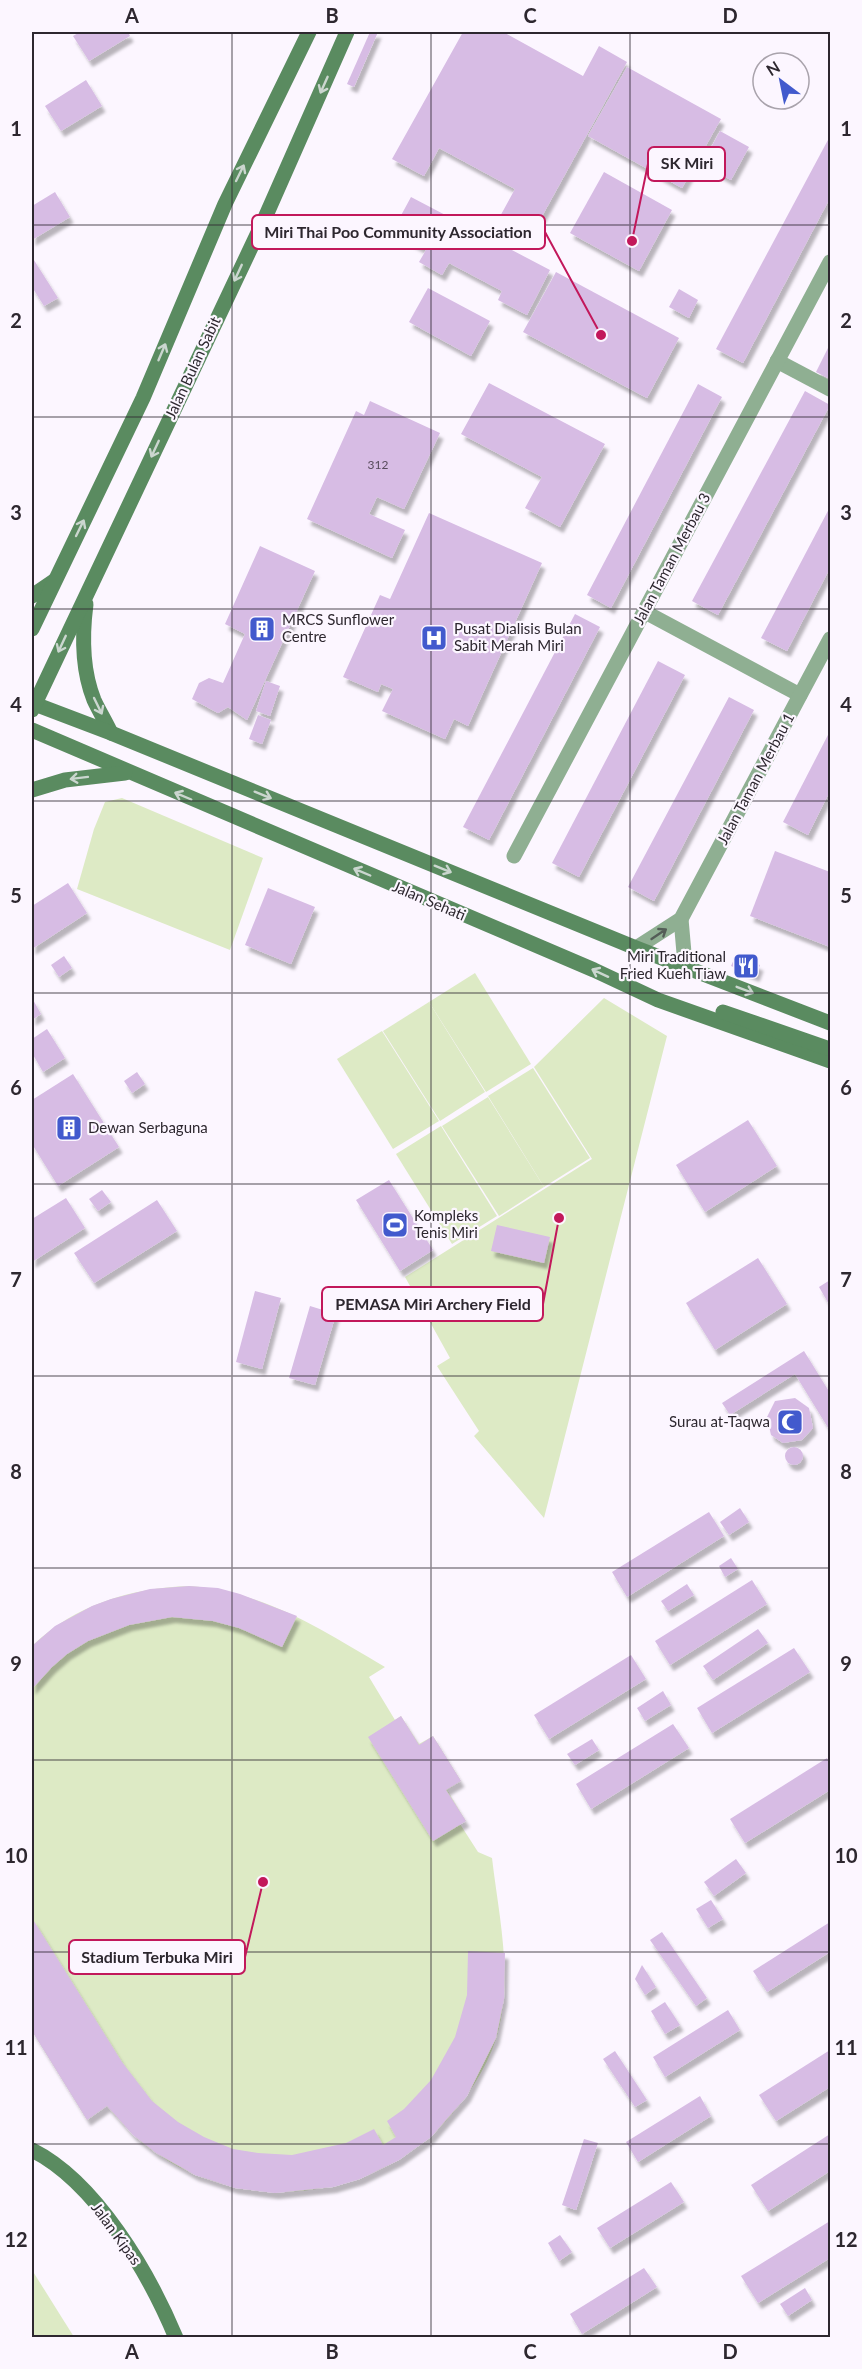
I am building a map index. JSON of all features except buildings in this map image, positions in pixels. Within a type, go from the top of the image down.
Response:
[{"type":"main road","points":[[32,629],[143,398],[225,204],[309,32]]},
{"type":"main road","name":"Jalan Bulan Sabit","points":[[33,705],[264,220],[347,32]]},
{"type":"main road","points":[[32,596],[55,581]]},
{"type":"main road","points":[[89,587],[84,623],[84,662],[94,699],[111,733]]},
{"type":"main road","points":[[33,705],[111,733],[636,948],[831,1023]]},
{"type":"main road","name":"Jalan Sehati","points":[[32,730],[594,970],[658,1000],[831,1061]]},
{"type":"main road","points":[[32,790],[65,780],[128,772]]},
{"type":"main road","points":[[658,1000],[670,996],[681,997],[831,1049]]},
{"type":"main road","name":"Jalan Kipas","points":[[32,2150],[48,2158],[79,2186],[111,2222],[142,2269],[176,2337]]},
{"type":"street","name":"Jalan Taman Merbau 3","points":[[514,856],[831,262]]},
{"type":"street","points":[[777,361],[831,389]]},
{"type":"street","points":[[645,612],[800,695]]},
{"type":"street","name":"Jalan Taman Merbau 1","points":[[681,919],[831,639]]},
{"type":"street","points":[[636,948],[681,919],[684,953],[690,969]]},
{"type":"green space","points":[[122,798],[263,858],[230,950],[77,889],[94,829],[105,802]]},
{"type":"green space","points":[[475,973],[531,1064],[486,1092],[429,1002]]},
{"type":"green space","points":[[604,998],[667,1036],[544,1518],[474,1436],[479,1431],[437,1366],[450,1358],[405,1277],[592,1159],[534,1067]]},
{"type":"green space","points":[[429,1002],[485,1092],[440,1121],[383,1031]]},
{"type":"green space","points":[[382,1031],[439,1121],[393,1149],[337,1059]]},
{"type":"green space","points":[[533,1068],[590,1158],[544,1187],[488,1096]]},
{"type":"green space","points":[[488,1097],[544,1187],[499,1216],[442,1126]]},
{"type":"green space","points":[[441,1126],[497,1216],[452,1244],[396,1154]]},
{"type":"green space","points":[[189,1586],[217,1590],[268,1604],[315,1626],[385,1667],[369,1677],[395,1720],[401,1716],[419,1744],[433,1736],[461,1781],[447,1790],[466,1821],[460,1824],[478,1852],[492,1858],[501,1926],[504,1994],[496,2039],[487,2062],[475,2084],[452,2114],[414,2149],[380,2169],[344,2183],[306,2190],[267,2191],[228,2185],[191,2173],[149,2148],[107,2106],[87,2120],[32,2031],[32,1646],[66,1620],[104,1601],[146,1590]]},
{"type":"green space","points":[[32,2270],[74,2337],[32,2337]]},
{"type":"place","name":"SK Miri","points":[[632,241]]},
{"type":"place","name":"Miri Thai Poo Community Association","points":[[601,335]]},
{"type":"place","name":"MRCS Sunflower Centre","points":[[262,629]]},
{"type":"place","name":"Pusat Dialisis Bulan Sabit Merah Miri","points":[[434,638]]},
{"type":"place","name":"Miri Traditional Fried Kueh Tiaw","points":[[746,966]]},
{"type":"place","name":"Dewan Serbaguna","points":[[69,1128]]},
{"type":"place","name":"PEMASA Miri Archery Field","points":[[559,1218]]},
{"type":"place","name":"Kompleks Tenis Miri","points":[[395,1225]]},
{"type":"place","name":"Surau at-Taqwa","points":[[790,1422]]},
{"type":"place","name":"Stadium Terbuka Miri","points":[[263,1882]]}]
